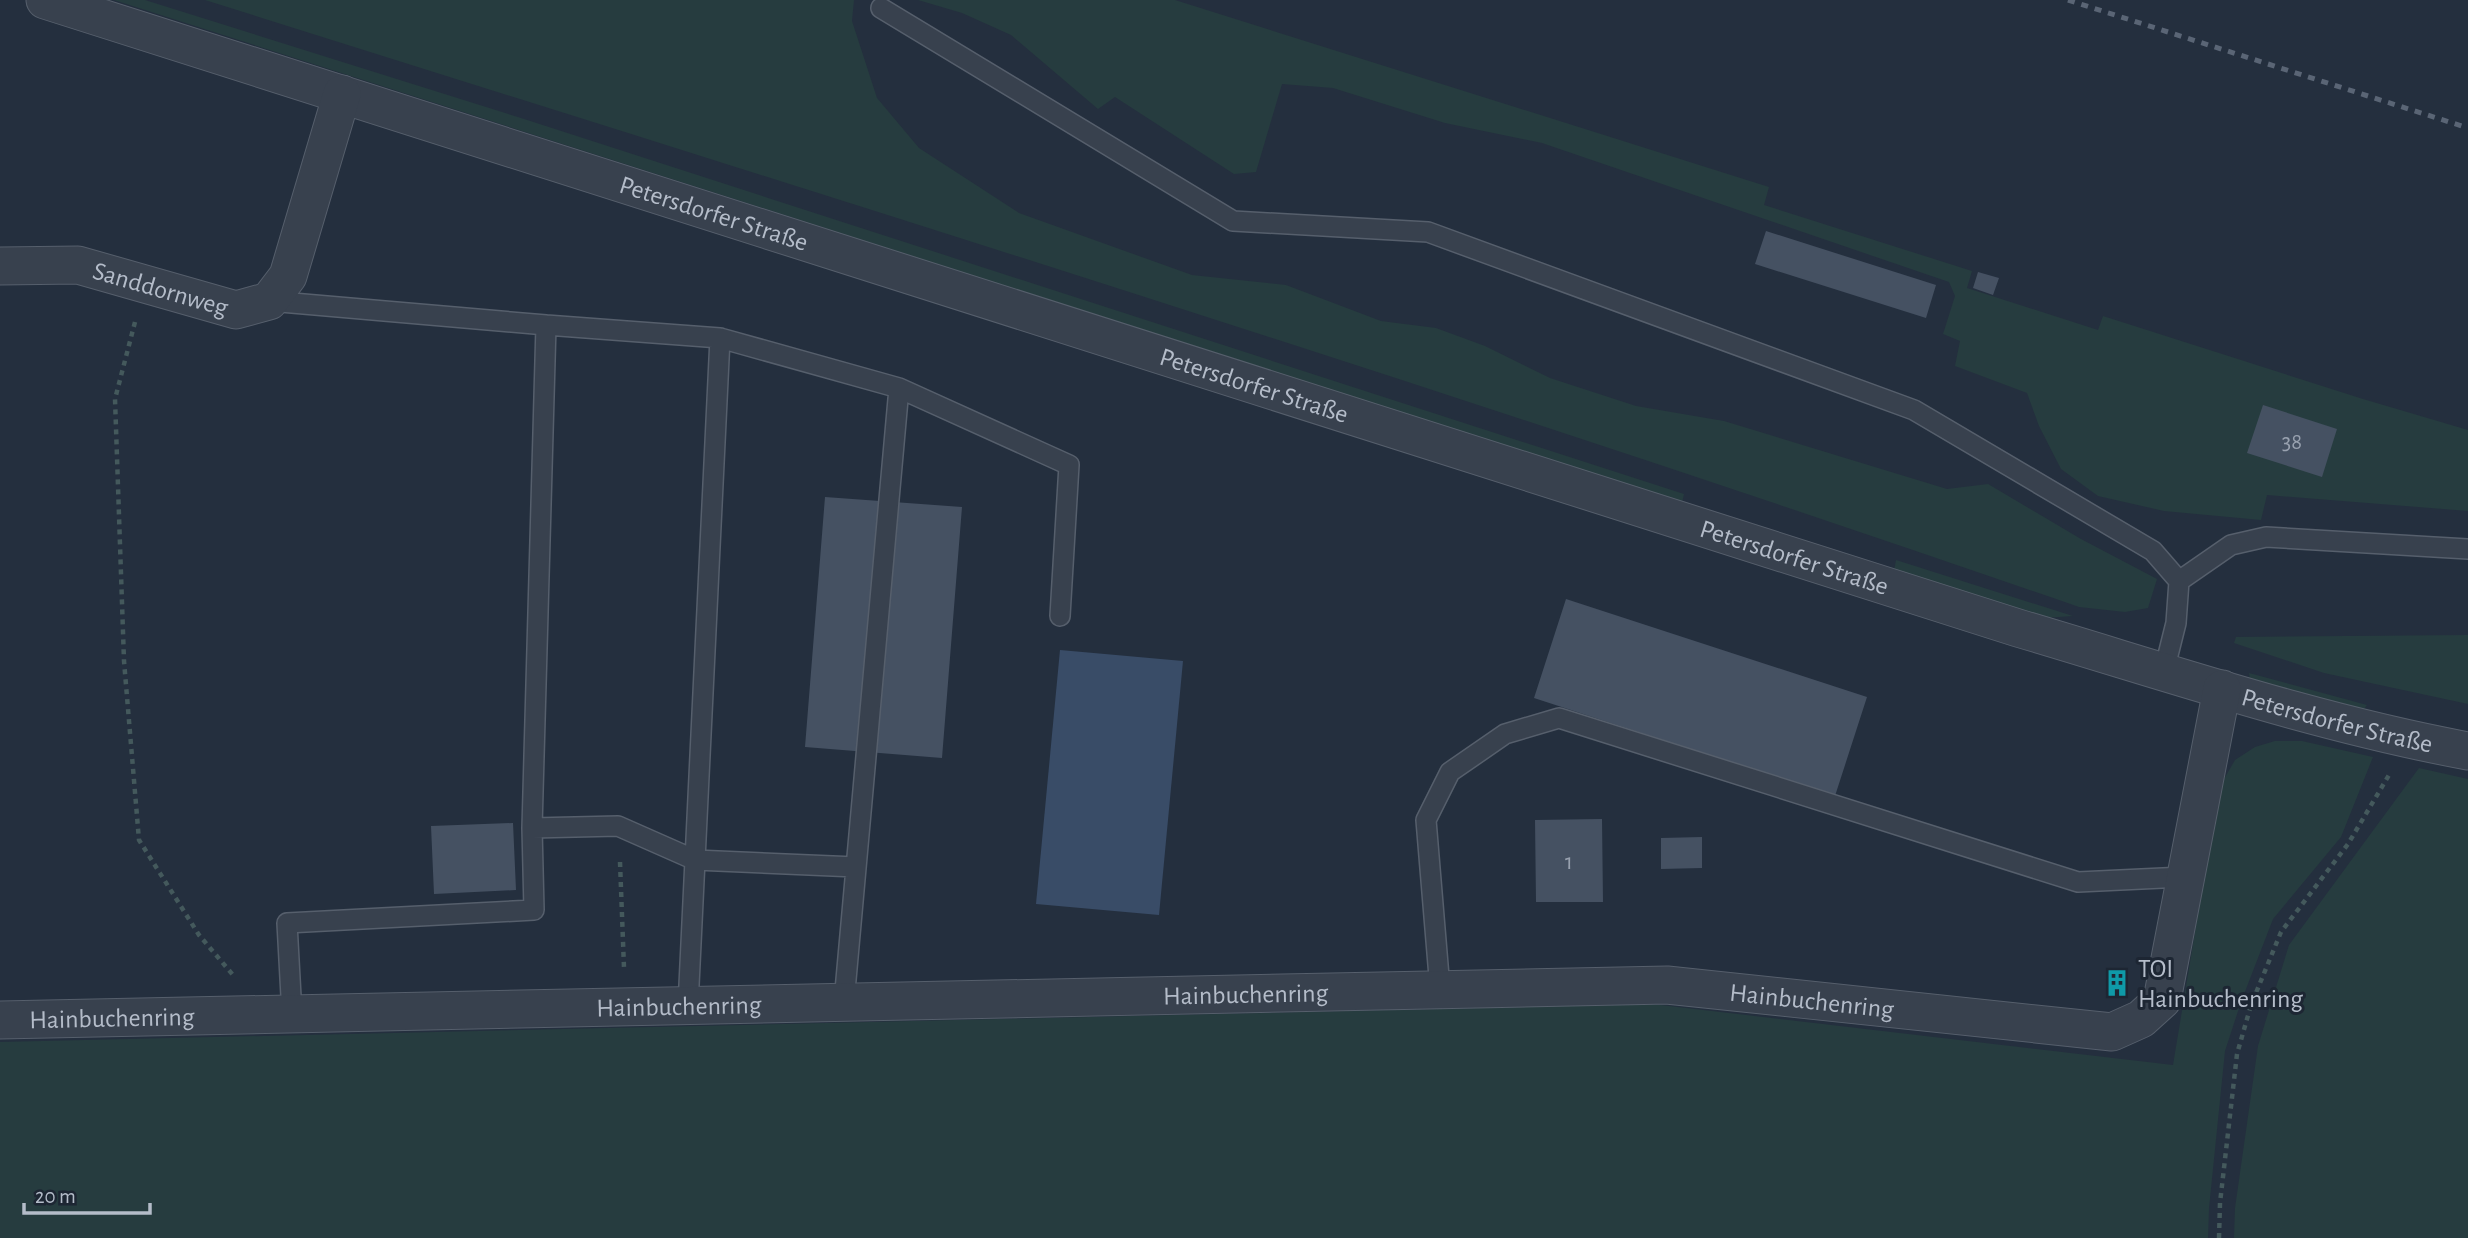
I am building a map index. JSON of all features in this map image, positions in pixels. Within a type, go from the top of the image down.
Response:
[{"type":"street","name":"Petersdorfer Straße","points":[[45,0],[2005,624],[2402,739],[2468,751]]},
{"type":"street","name":"Sanddornweg","points":[[0,266],[78,265],[236,310],[269,301],[288,276],[342,94]]},
{"type":"street","name":"Hainbuchenring","points":[[0,1020],[1667,985],[2112,1032],[2141,1019],[2162,1000],[2222,689]]},
{"type":"lane","points":[[881,8],[1233,221],[1428,232],[1914,410],[2153,551],[2179,581],[2176,623],[2164,671]]},
{"type":"lane","points":[[269,301],[545,326],[720,338],[899,388],[1069,465],[1060,616]]},
{"type":"lane","points":[[292,1015],[287,923],[534,910],[532,828],[545,326]]},
{"type":"lane","points":[[688,1006],[720,338]]},
{"type":"lane","points":[[844,1002],[899,388]]},
{"type":"lane","points":[[2179,581],[2231,545],[2266,537],[2468,549]]},
{"type":"lane","points":[[1440,989],[1426,820],[1450,772],[1505,734],[1559,718],[2078,882],[2184,877]]},
{"type":"lane","points":[[532,828],[618,826],[695,860],[856,867]]},
{"type":"path","points":[[145,284],[114,399],[124,661],[139,840],[200,935],[233,974],[237,1015]]},
{"type":"path","points":[[2219,1238],[2220,1203],[2236,1054],[2251,1005],[2281,932],[2348,844],[2395,765],[2402,739]]},
{"type":"path","points":[[618,826],[624,948]]},
{"type":"green space","points":[[114,0],[145,0],[521,118],[1684,494],[1682,503]]},
{"type":"green space","points":[[205,0],[854,0],[852,21],[877,98],[919,148],[1019,213],[1192,275],[1286,285],[1381,321],[1436,328],[1485,346],[1550,378],[1636,406],[1724,421],[1947,489],[1988,484],[2081,539],[2157,579],[2148,608],[2125,612],[2079,607],[1378,372]]},
{"type":"green space","points":[[918,0],[1175,0],[1769,187],[1764,205],[1972,271],[1967,288],[2098,330],[2103,316],[2468,430],[2468,511],[2267,495],[2261,520],[2164,511],[2098,496],[2061,469],[2039,426],[2027,393],[1955,366],[1960,341],[1943,334],[1955,296],[1949,282],[1542,143],[1445,123],[1333,88],[1282,84],[1256,172],[1234,174],[1115,97],[1098,109],[1011,35],[962,13]]},
{"type":"green space","points":[[1896,560],[2073,616],[2044,618],[1894,571]]},
{"type":"green space","points":[[2468,635],[2468,704],[2324,673],[2234,643],[2236,637]]},
{"type":"green space","points":[[2249,673],[2367,705],[2364,709],[2250,680]]},
{"type":"green space","points":[[2275,741],[2302,741],[2373,757],[2341,837],[2273,919],[2241,1002],[2225,1051],[2208,1238],[0,1238],[0,1042],[1652,1004],[2173,1065],[2201,896],[2224,779],[2235,760],[2255,747]]},
{"type":"green space","points":[[2419,768],[2468,779],[2468,1238],[2234,1238],[2235,1208],[2258,1046],[2289,945]]},
{"type":"water","points":[[1060,650],[1183,661],[1159,915],[1036,904]]},
{"type":"building","points":[[1766,231],[1936,285],[1926,318],[1755,264]]},
{"type":"building","points":[[1978,272],[1999,278],[1993,295],[1973,288]]},
{"type":"building","points":[[2263,405],[2337,429],[2322,477],[2247,453]]},
{"type":"building","points":[[825,497],[962,507],[942,758],[805,747]]},
{"type":"building","points":[[1566,599],[1867,697],[1835,796],[1534,698]]},
{"type":"building","points":[[1602,819],[1603,902],[1536,902],[1535,820]]},
{"type":"building","points":[[513,823],[516,890],[434,894],[431,826]]},
{"type":"building","points":[[1702,837],[1702,868],[1661,869],[1661,838]]},
{"type":"building","name":"TOI Hainbuchenring","points":[[2123,973],[2128,984],[2112,993],[2107,982]]},
{"type":"railway","points":[[2068,0],[2468,128]]},
{"type":"place","name":"TOI Hainbuchenring","points":[[2117,983]]}]
